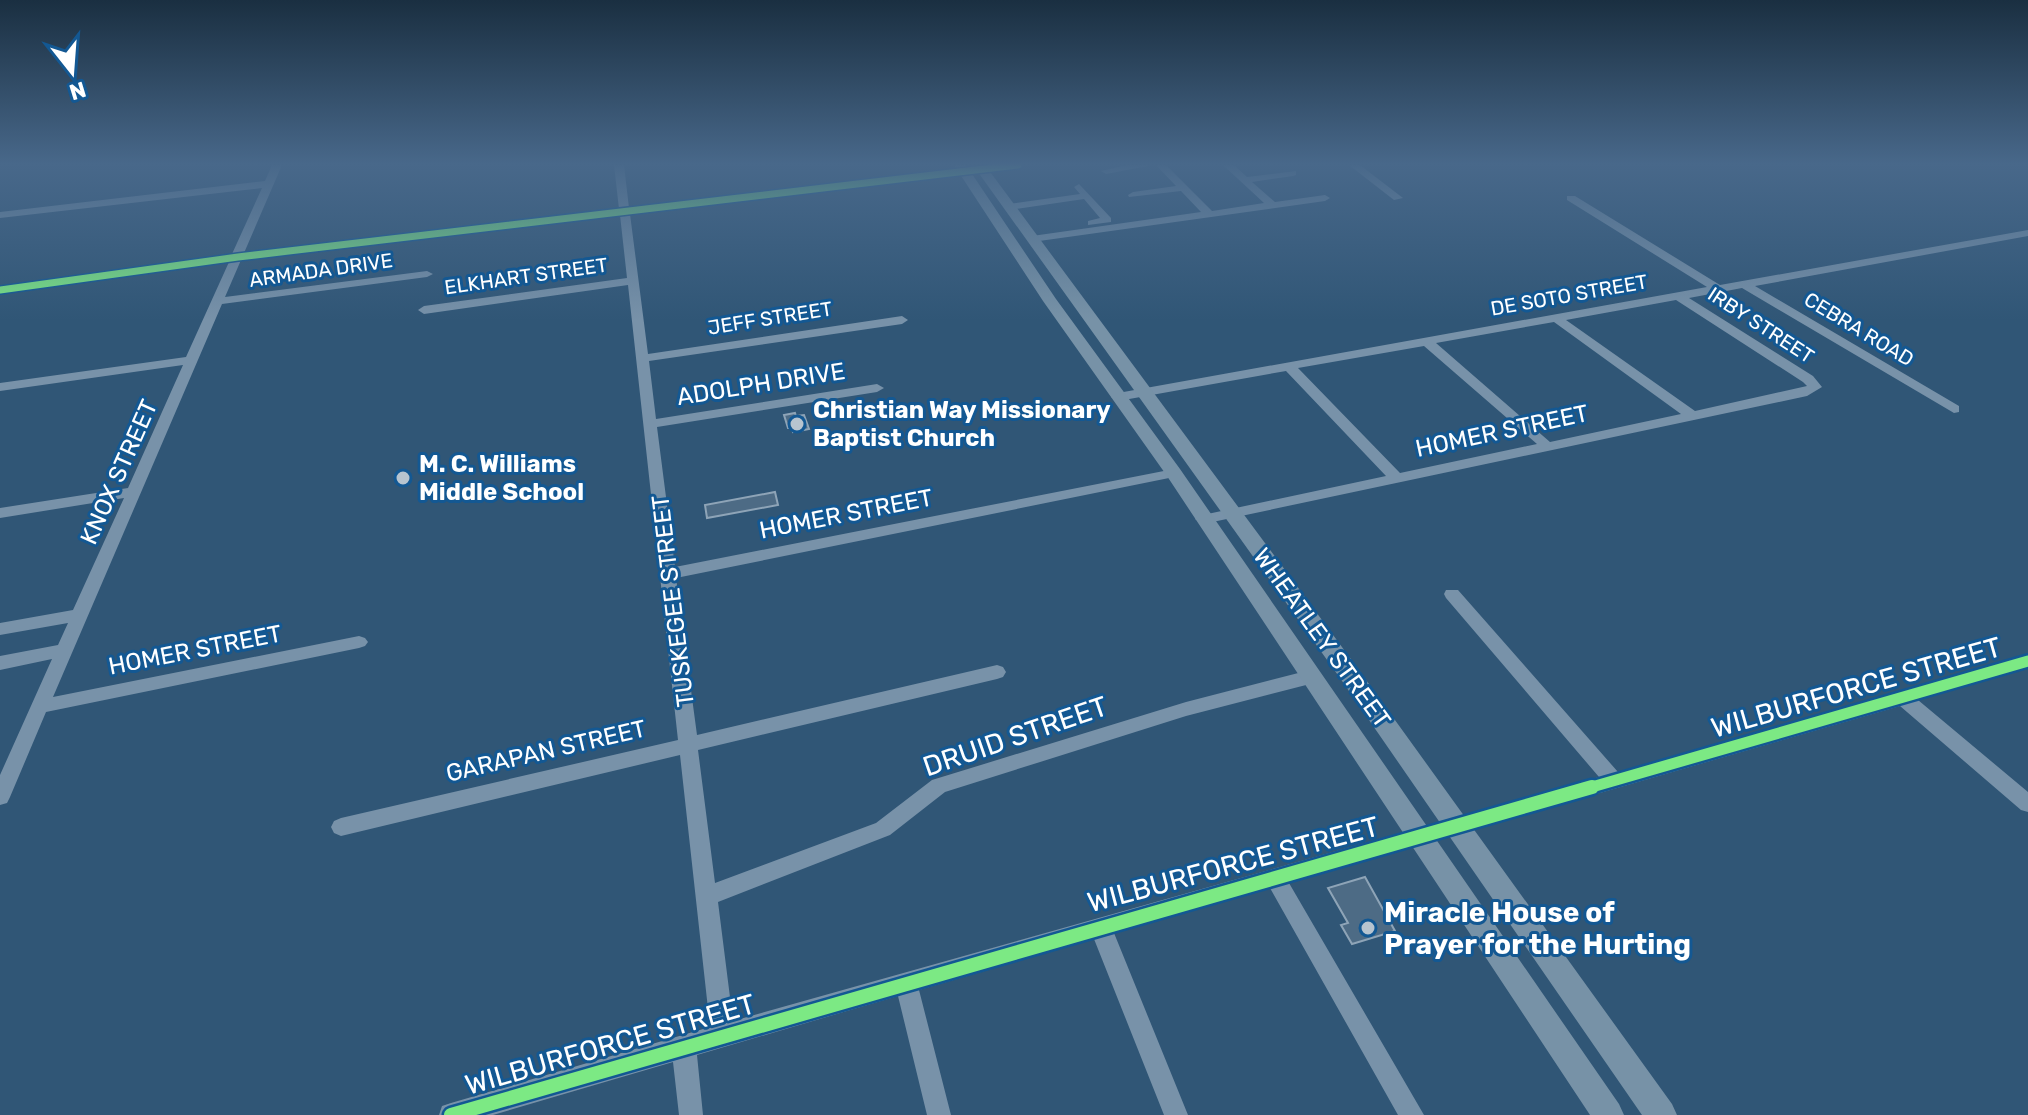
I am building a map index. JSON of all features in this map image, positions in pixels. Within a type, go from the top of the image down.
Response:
[{"type":"main road","name":"WHEATLEY STREET","points":[[994,217],[1174,473],[1608,1115]]},
{"type":"main road","name":"WHEATLEY STREET","points":[[1016,217],[1321,635],[1661,1115]]},
{"type":"main road","points":[[1006,235],[1030,236]]},
{"type":"main road","points":[[1054,306],[1080,302]]},
{"type":"main road","points":[[1287,643],[1321,635]]},
{"type":"street","name":"KNOX STREET","points":[[0,797],[254,217]]},
{"type":"street","points":[[0,290],[238,257],[582,217]]},
{"type":"street","name":"TUSKEGEE STREET","points":[[626,217],[723,1036]]},
{"type":"street","points":[[1030,236],[1107,220],[1104,217]]},
{"type":"street","points":[[1030,236],[1184,217]]},
{"type":"street","points":[[1602,217],[1718,289]]},
{"type":"street","name":"DE SOTO STREET","points":[[1118,397],[2028,233]]},
{"type":"street","name":"ARMADA DRIVE","points":[[219,301],[427,274]]},
{"type":"street","name":"ELKHART STREET","points":[[424,310],[633,281]]},
{"type":"street","name":"CEBRA ROAD","points":[[1744,284],[1954,409]]},
{"type":"street","name":"IRBY STREET","points":[[1678,296],[1808,379],[1815,387],[1811,391]]},
{"type":"street","points":[[1556,318],[1692,416]]},
{"type":"street","name":"JEFF STREET","points":[[644,358],[902,320]]},
{"type":"street","points":[[1427,342],[1547,446]]},
{"type":"street","points":[[0,387],[193,360]]},
{"type":"street","points":[[1289,366],[1396,478]]},
{"type":"street","name":"ADOLPH DRIVE","points":[[651,424],[877,388]]},
{"type":"street","name":"HOMER STREET","points":[[1203,519],[1811,391]]},
{"type":"street","name":"HOMER STREET","points":[[669,574],[1174,473]]},
{"type":"street","points":[[0,513],[136,491]]},
{"type":"street","points":[[1452,594],[1615,782]]},
{"type":"street","points":[[0,629],[80,615]]},
{"type":"street","name":"HOMER STREET","points":[[42,706],[359,642]]},
{"type":"street","points":[[0,663],[63,650]]},
{"type":"street","name":"WILBURFORCE STREET","points":[[458,1114],[1100,926],[1456,828],[2028,661]]},
{"type":"street","name":"GARAPAN STREET","points":[[341,827],[997,672]]},
{"type":"street","name":"DRUID STREET","points":[[707,896],[883,829],[939,786],[1186,709],[1310,677]]},
{"type":"street","points":[[1903,698],[2028,804]]},
{"type":"street","points":[[1274,876],[1412,1115]]},
{"type":"street","points":[[1100,926],[1176,1115]]},
{"type":"street","points":[[906,984],[939,1115]]},
{"type":"street","points":[[684,1047],[691,1115]]},
{"type":"building","name":"Christian Way Missionary Baptist Church","points":[[795,413],[796,416],[804,415],[809,429],[793,432],[792,428],[788,428],[784,415]]},
{"type":"building","points":[[775,492],[778,505],[707,518],[705,505]]},
{"type":"building","points":[[1365,877],[1395,931],[1352,944],[1341,925],[1348,923],[1328,888]]},
{"type":"cycle path","points":[[0,290],[238,257],[577,217]]},
{"type":"cycle path","points":[[451,1115],[2028,661]]},
{"type":"place","name":"Christian Way Missionary Baptist Church","points":[[797,424]]},
{"type":"place","name":"M. C. Williams Middle School","points":[[403,478]]},
{"type":"place","name":"Miracle House of Prayer for the Hurting","points":[[1368,928]]}]
